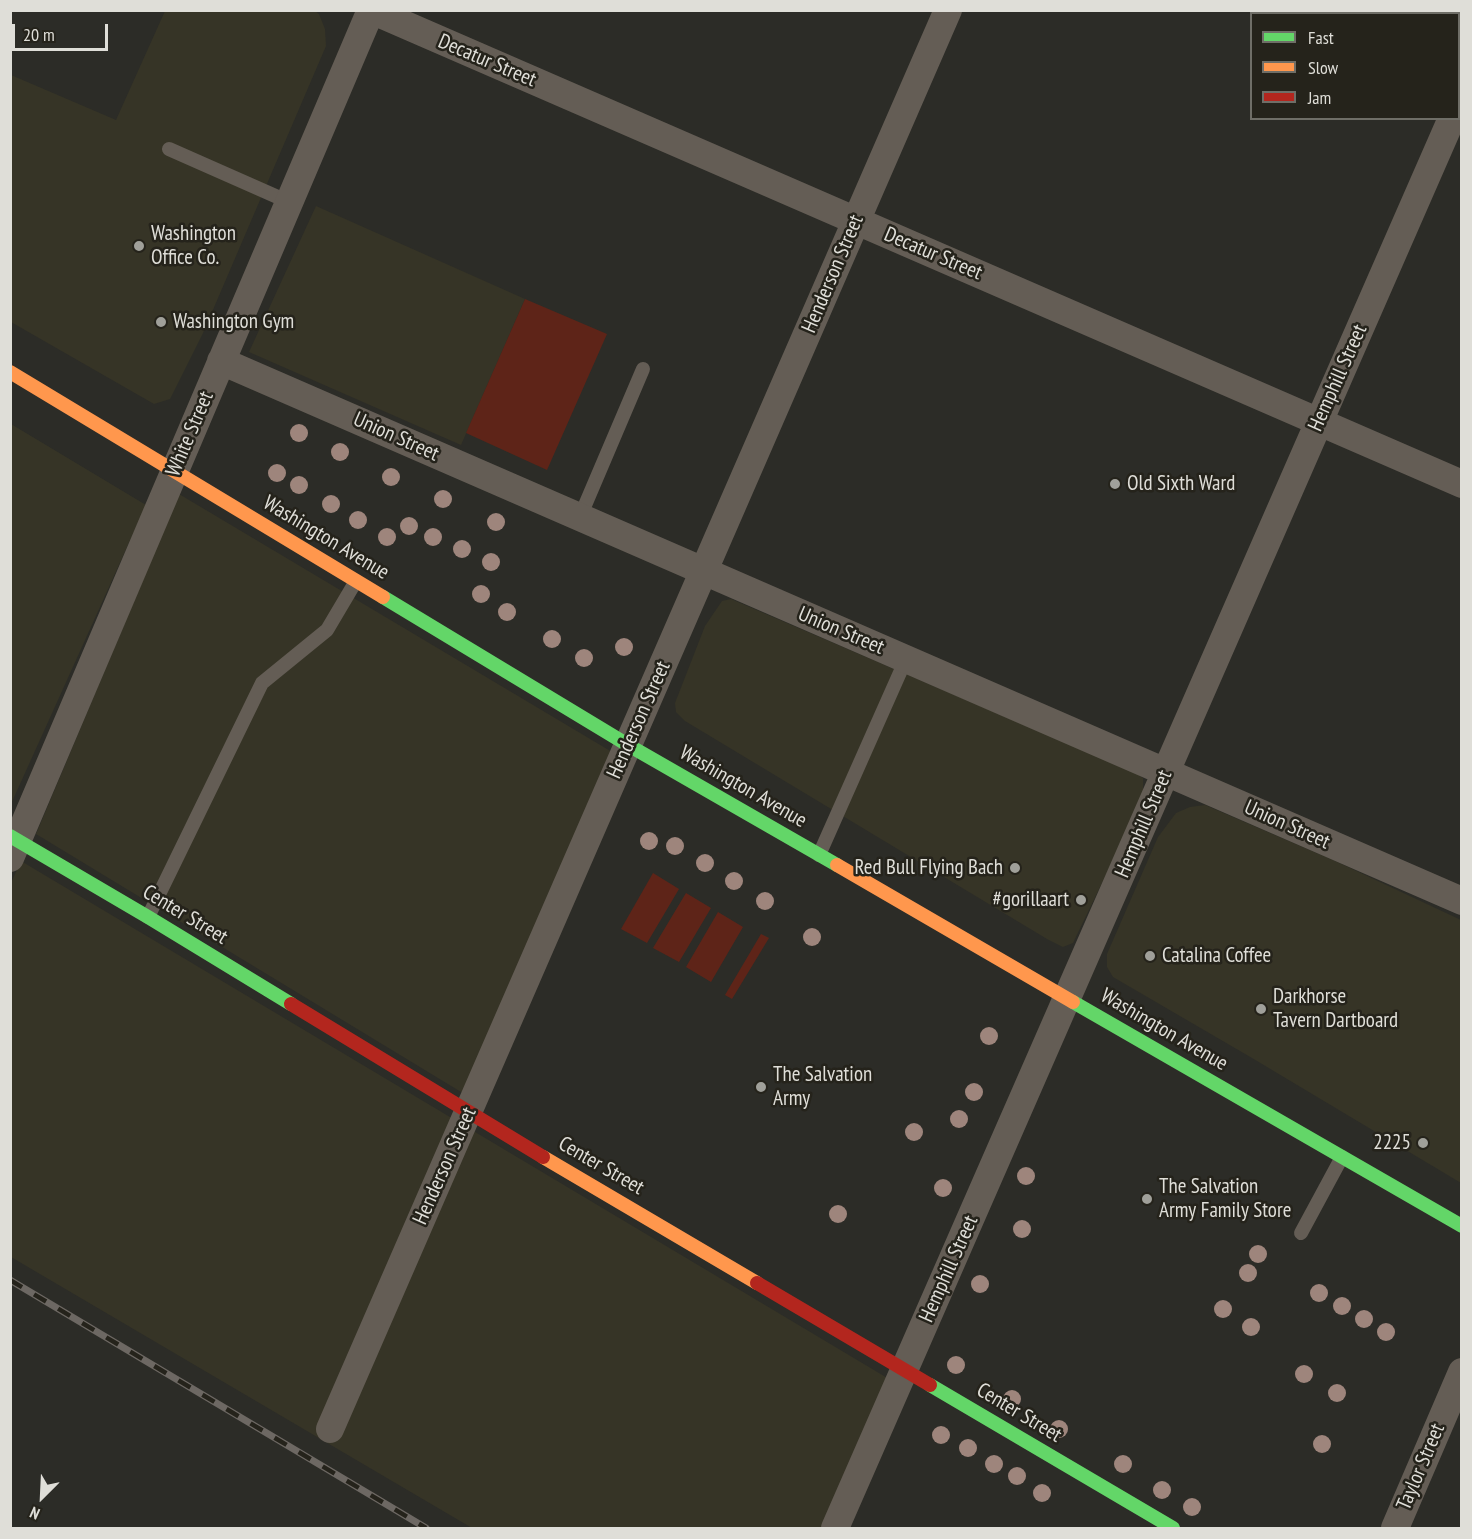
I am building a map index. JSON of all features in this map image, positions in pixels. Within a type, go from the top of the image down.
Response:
[{"type":"main road","name":"Washington Avenue","points":[[10,372],[628,745],[1461,1226]]},
{"type":"main road","name":"Center Street","points":[[13,844],[148,917],[468,1113],[1173,1528]]},
{"type":"street","name":"White Street","points":[[13,844],[371,10]]},
{"type":"street","name":"Decatur Street","points":[[371,10],[1461,484]]},
{"type":"street","name":"Henderson Street","points":[[330,1430],[948,10]]},
{"type":"street","name":"Hemphill Street","points":[[835,1528],[1451,120]]},
{"type":"street","name":"Union Street","points":[[221,361],[1461,901]]},
{"type":"street","name":"Taylor Street","points":[[1395,1528],[1461,1372]]},
{"type":"lane","points":[[169,149],[289,202]]},
{"type":"lane","points":[[580,517],[643,369]]},
{"type":"lane","points":[[148,917],[262,683],[327,630],[356,581]]},
{"type":"lane","points":[[819,855],[906,659]]},
{"type":"lane","points":[[1301,1233],[1342,1157]]},
{"type":"shaded area","points":[[165,11],[315,11],[319,14],[325,29],[326,46],[203,333],[170,399],[154,404],[11,322],[11,75],[116,120]]},
{"type":"shaded area","points":[[316,206],[525,299],[461,445],[249,352]]},
{"type":"shaded area","points":[[525,299],[607,334],[547,470],[466,433]]},
{"type":"shaded area","points":[[11,424],[146,505],[11,804]]},
{"type":"shaded area","points":[[179,494],[612,752],[466,1095],[36,834]]},
{"type":"shaded area","points":[[731,599],[1134,772],[1143,778],[1143,798],[1073,943],[1063,947],[1047,939],[685,721],[676,712],[675,703],[705,626],[722,601]]},
{"type":"shaded area","points":[[1205,805],[1333,860],[1461,920],[1461,1183],[1113,977],[1107,967],[1107,954],[1158,837],[1176,813],[1190,807]]},
{"type":"shaded area","points":[[21,861],[889,1379],[825,1528],[472,1528],[11,1257],[10,885]]},
{"type":"shaded area","points":[[653,873],[679,889],[647,943],[621,929]]},
{"type":"shaded area","points":[[686,893],[711,908],[679,962],[653,948]]},
{"type":"shaded area","points":[[718,912],[743,927],[711,982],[686,967]]},
{"type":"shaded area","points":[[761,934],[769,938],[732,999],[725,995]]},
{"type":"railway","points":[[10,1280],[426,1528]]},
{"type":"traffic: fast","points":[[383,597],[628,745],[837,865]]},
{"type":"traffic: fast","points":[[10,836],[291,1004]]},
{"type":"traffic: fast","points":[[1073,1002],[1462,1226]]},
{"type":"traffic: fast","points":[[930,1385],[1173,1528]]},
{"type":"traffic: slow","points":[[10,372],[383,597]]},
{"type":"traffic: slow","points":[[837,865],[1073,1002]]},
{"type":"traffic: slow","points":[[543,1157],[757,1283]]},
{"type":"traffic: jam","points":[[291,1004],[543,1157]]},
{"type":"traffic: jam","points":[[757,1283],[930,1385]]},
{"type":"place","name":"Washington Office Co.","points":[[139,246]]},
{"type":"place","name":"Washington Gym","points":[[161,322]]},
{"type":"place","name":"Old Sixth Ward","points":[[1115,484]]},
{"type":"place","name":"Red Bull Flying Bach","points":[[1015,868]]},
{"type":"place","name":"#gorillaart","points":[[1081,900]]},
{"type":"place","name":"Catalina Coffee","points":[[1150,956]]},
{"type":"place","name":"Darkhorse Tavern Dartboard","points":[[1261,1009]]},
{"type":"place","name":"The Salvation Army","points":[[761,1087]]},
{"type":"place","name":"2225","points":[[1423,1143]]},
{"type":"place","name":"The Salvation Army Family Store","points":[[1147,1199]]}]
